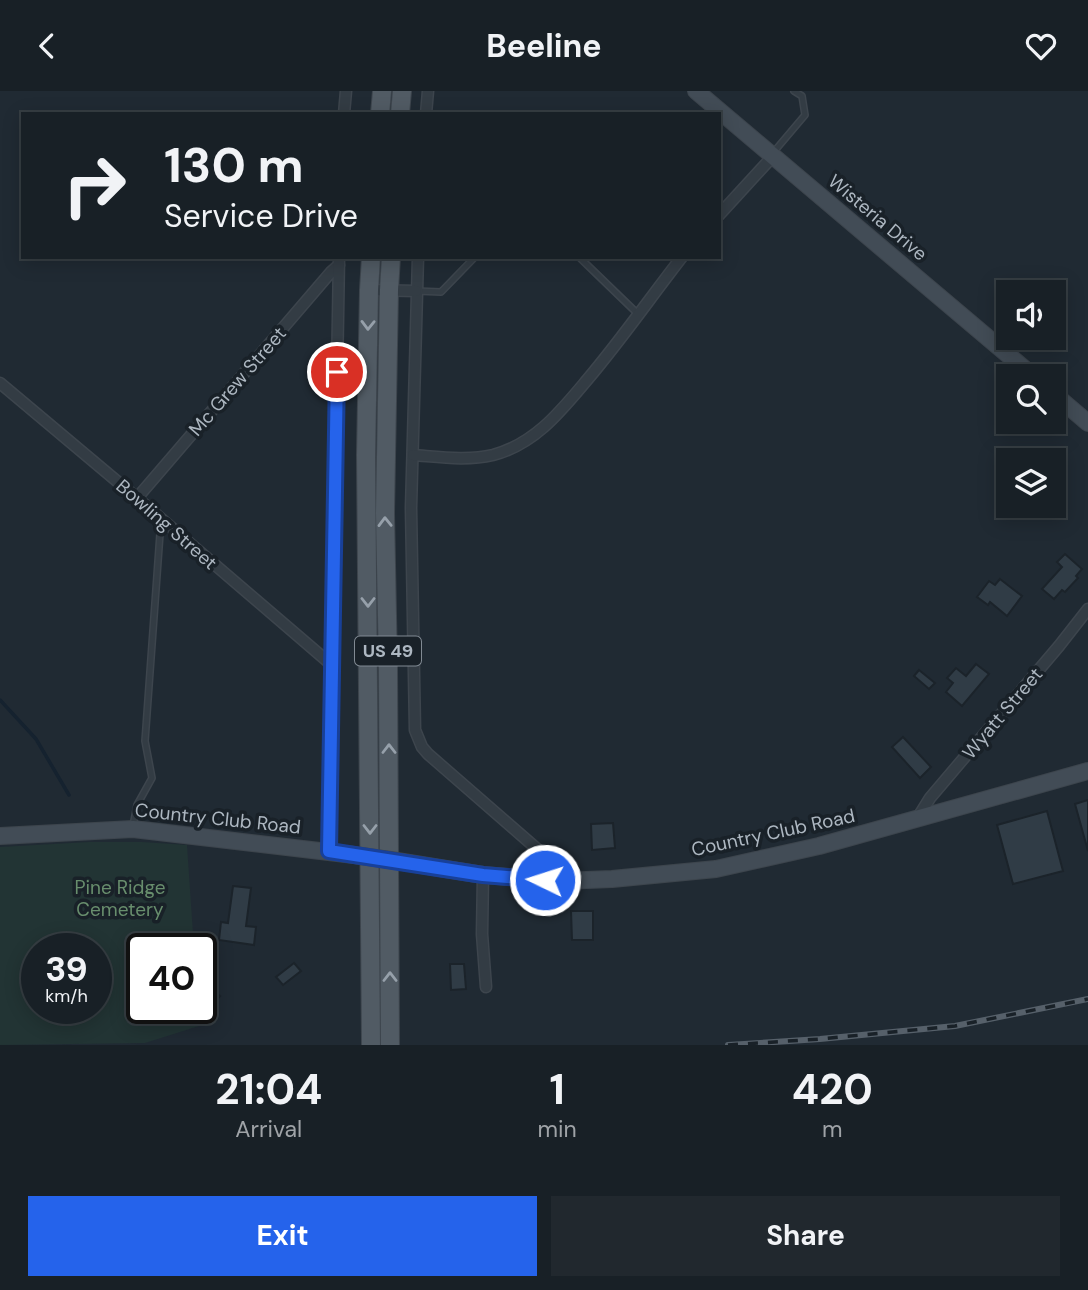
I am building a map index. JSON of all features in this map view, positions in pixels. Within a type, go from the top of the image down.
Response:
[{"type":"main road","points":[[380,112],[382,91]]},
{"type":"main road","points":[[400,112],[402,91]]},
{"type":"main road","name":"US 49","points":[[371,259],[366,455],[371,1045]]},
{"type":"main road","name":"US 49","points":[[390,1045],[385,513],[391,259]]},
{"type":"street","points":[[344,112],[346,91]]},
{"type":"street","points":[[426,112],[428,91]]},
{"type":"street","name":"Wisteria Drive","points":[[696,91],[1019,364]]},
{"type":"street","points":[[721,213],[773,155]]},
{"type":"street","points":[[418,259],[411,508],[414,720],[418,739],[428,754],[544,855],[561,881]]},
{"type":"street","points":[[414,456],[473,459],[514,448],[530,438],[564,407],[608,355],[681,259]]},
{"type":"street","points":[[329,851],[339,261]]},
{"type":"street","name":"Mc Grew Street","points":[[137,498],[339,261]]},
{"type":"street","points":[[369,290],[416,291]]},
{"type":"street","name":"Bowling Street","points":[[0,383],[333,666]]},
{"type":"street","points":[[1066,404],[1088,423]]},
{"type":"street","name":"Wyatt Street","points":[[918,819],[930,798],[1088,609]]},
{"type":"street","name":"Country Club Road","points":[[1,833],[133,829],[329,851],[483,875],[561,881],[612,879],[716,869],[819,846],[1088,771]]},
{"type":"street","points":[[483,875],[482,934],[486,987]]},
{"type":"lane","points":[[773,155],[805,115],[802,96],[794,91]]},
{"type":"lane","points":[[416,291],[441,292],[473,259]]},
{"type":"lane","points":[[581,259],[639,315]]},
{"type":"lane","points":[[133,829],[136,805],[152,778],[145,741],[161,519]]},
{"type":"green space","name":"Pine Ridge Cemetery","points":[[89,842],[187,845],[193,933],[126,933],[126,1024],[199,1026],[145,1043],[0,1045],[0,847]]},
{"type":"building","points":[[1065,554],[1082,569],[1076,576],[1078,578],[1065,592],[1062,590],[1054,599],[1042,589],[1062,567],[1057,562]]},
{"type":"building","points":[[1000,579],[1022,596],[1007,616],[990,602],[988,605],[977,597],[989,581],[995,585]]},
{"type":"building","points":[[976,664],[989,674],[962,706],[946,692],[953,683],[947,678],[956,668],[966,676]]},
{"type":"building","points":[[919,670],[935,683],[929,689],[914,676]]},
{"type":"building","points":[[903,737],[931,767],[920,778],[892,747]]},
{"type":"building","points":[[1088,800],[1088,851],[1075,804]]},
{"type":"building","points":[[1047,811],[1063,871],[1013,884],[997,825]]},
{"type":"building","points":[[613,823],[615,848],[592,850],[591,824]]},
{"type":"building","points":[[233,886],[251,888],[246,926],[256,927],[254,945],[219,940],[221,922],[228,923]]},
{"type":"building","points":[[571,911],[593,911],[593,940],[572,940]]},
{"type":"building","points":[[294,963],[301,971],[283,985],[276,977]]},
{"type":"building","points":[[450,964],[464,964],[466,989],[451,990]]},
{"type":"waterway","points":[[0,700],[36,739],[69,795]]},
{"type":"railway","points":[[728,1045],[955,1026],[1088,999]]},
{"type":"route","points":[[337,372],[329,851],[483,875],[545,880]]}]
